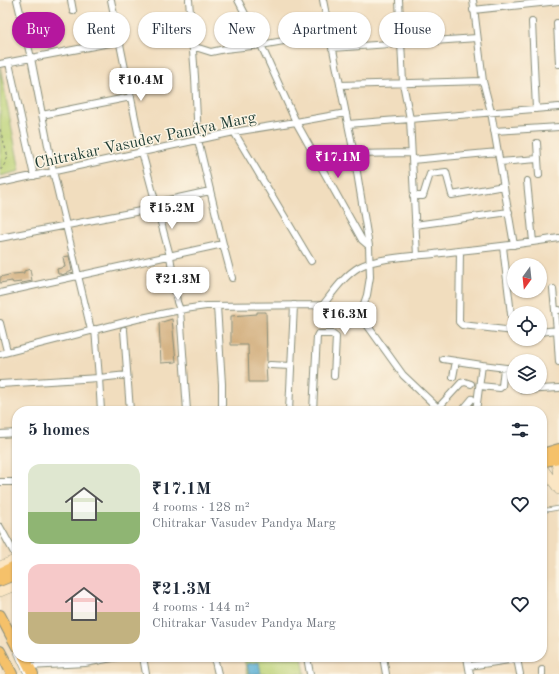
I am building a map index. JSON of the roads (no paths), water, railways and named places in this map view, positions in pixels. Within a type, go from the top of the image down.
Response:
[{"type":"main road","points":[[547,459],[557,454]]},
{"type":"main road","points":[[0,573],[12,567]]},
{"type":"main road","points":[[0,581],[12,576]]},
{"type":"main road","points":[[0,615],[11,637]]},
{"type":"main road","points":[[0,649],[12,674]]},
{"type":"street","points":[[17,0],[31,58],[53,171],[78,276],[93,330],[101,406]]},
{"type":"street","points":[[71,0],[73,11]]},
{"type":"street","points":[[111,0],[114,12]]},
{"type":"street","points":[[189,0],[190,12]]},
{"type":"street","points":[[238,0],[244,12]]},
{"type":"street","points":[[322,0],[325,12]]},
{"type":"street","points":[[399,0],[400,12]]},
{"type":"street","points":[[472,0],[483,81],[491,112],[514,245]]},
{"type":"street","points":[[473,10],[559,1]]},
{"type":"street","points":[[532,22],[536,109]]},
{"type":"street","points":[[557,23],[559,64]]},
{"type":"street","points":[[445,40],[477,38]]},
{"type":"street","points":[[0,64],[83,48]]},
{"type":"street","points":[[121,48],[142,152],[170,256],[180,310],[187,406]]},
{"type":"street","points":[[192,48],[198,140],[232,278]]},
{"type":"street","points":[[198,48],[211,52],[234,48]]},
{"type":"street","points":[[262,48],[296,122],[362,240],[369,246]]},
{"type":"street","points":[[332,48],[354,154],[371,262],[367,295],[360,315]]},
{"type":"street","points":[[401,48],[403,83],[410,119],[417,256]]},
{"type":"street","points":[[9,63],[34,176]]},
{"type":"street","points":[[340,85],[483,81]]},
{"type":"street","points":[[42,115],[131,97]]},
{"type":"street","points":[[348,124],[559,107]]},
{"type":"street","name":"Chitrakar Vasudev Pandya Marg","points":[[0,183],[234,132],[346,113]]},
{"type":"street","points":[[494,131],[559,127]]},
{"type":"street","points":[[234,132],[311,261]]},
{"type":"street","points":[[537,143],[539,175]]},
{"type":"street","points":[[412,160],[498,152]]},
{"type":"street","points":[[354,154],[411,153]]},
{"type":"street","points":[[500,162],[538,159]]},
{"type":"street","points":[[413,196],[423,196],[430,174],[446,172],[452,195],[504,186]]},
{"type":"street","points":[[527,181],[533,242]]},
{"type":"street","points":[[0,238],[156,206],[210,191]]},
{"type":"street","points":[[415,225],[509,212]]},
{"type":"street","points":[[323,305],[342,280],[359,267],[371,262],[503,247],[559,238]]},
{"type":"street","points":[[0,293],[223,244]]},
{"type":"street","points":[[503,247],[511,306]]},
{"type":"street","points":[[460,251],[459,322],[462,325],[507,331]]},
{"type":"street","points":[[553,289],[557,310],[559,362]]},
{"type":"street","points":[[289,406],[294,305]]},
{"type":"street","points":[[0,354],[7,351],[180,310],[217,306],[323,305],[360,315],[403,375],[436,406]]},
{"type":"street","points":[[217,306],[222,406]]},
{"type":"street","points":[[0,323],[7,351]]},
{"type":"street","points":[[124,330],[130,406]]},
{"type":"street","points":[[547,331],[557,330]]},
{"type":"street","points":[[312,406],[318,334],[332,334],[336,337],[334,376]]},
{"type":"street","points":[[443,359],[507,368]]},
{"type":"street","points":[[453,377],[456,361]]},
{"type":"street","points":[[270,365],[291,366]]},
{"type":"street","points":[[477,406],[482,365]]},
{"type":"street","points":[[480,386],[500,388],[502,386],[504,368]]},
{"type":"street","points":[[0,384],[127,375]]},
{"type":"street","points":[[443,406],[461,383],[465,382],[470,384]]},
{"type":"street","points":[[547,389],[559,388]]},
{"type":"street","points":[[466,406],[472,399]]},
{"type":"street","points":[[0,434],[12,433]]},
{"type":"street","points":[[557,454],[559,486]]},
{"type":"street","points":[[547,474],[559,490]]},
{"type":"street","points":[[0,482],[12,482]]},
{"type":"street","points":[[0,526],[12,549]]},
{"type":"street","points":[[0,566],[12,560]]},
{"type":"street","points":[[0,592],[12,587]]},
{"type":"street","points":[[28,668],[68,662]]},
{"type":"street","points":[[144,662],[146,674]]},
{"type":"street","points":[[215,662],[218,674]]},
{"type":"street","points":[[308,662],[310,674]]},
{"type":"street","points":[[384,662],[386,674]]},
{"type":"street","points":[[468,662],[470,674]]},
{"type":"street","points":[[469,666],[493,662]]},
{"type":"street","points":[[518,662],[520,674]]},
{"type":"lane","points":[[547,510],[559,508]]},
{"type":"lane","points":[[0,649],[11,662]]},
{"type":"water","points":[[259,662],[261,674],[249,674],[247,664]]}]
